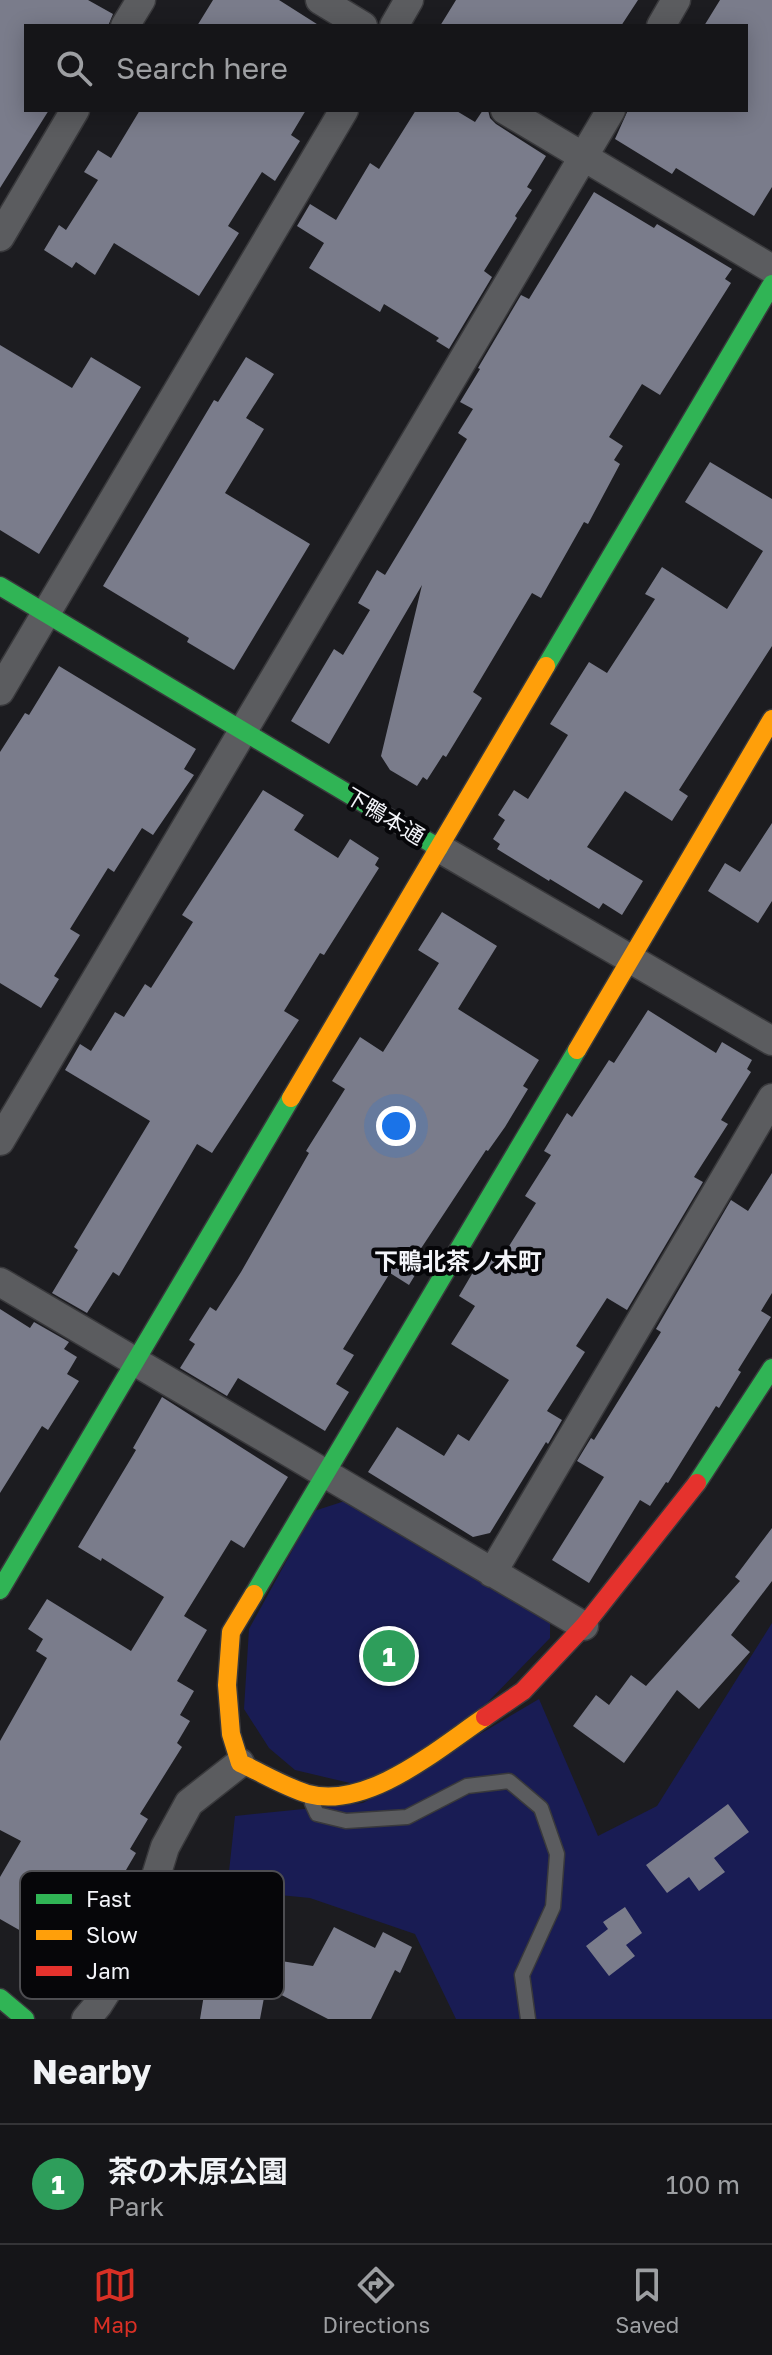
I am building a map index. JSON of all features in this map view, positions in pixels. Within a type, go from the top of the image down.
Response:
[{"type":"street","points":[[126,24],[141,0]]},
{"type":"street","points":[[320,0],[360,24]]},
{"type":"street","points":[[395,24],[409,0]]},
{"type":"street","points":[[662,24],[676,0]]},
{"type":"street","points":[[0,237],[74,112]]},
{"type":"street","points":[[0,691],[343,112]]},
{"type":"street","points":[[508,112],[772,269]]},
{"type":"street","points":[[0,1141],[610,112]]},
{"type":"street","points":[[0,1590],[772,284]]},
{"type":"street","name":"下鴨本通","points":[[0,586],[439,848],[772,1041]]},
{"type":"street","points":[[772,719],[327,1475],[231,1632],[227,1685],[231,1734],[240,1763],[309,1794],[347,1797],[401,1774],[523,1691],[584,1626],[710,1467],[772,1368]]},
{"type":"street","points":[[492,1573],[772,1098]]},
{"type":"street","points":[[0,1282],[584,1626]]},
{"type":"street","points":[[158,1871],[165,1847],[189,1803],[240,1763]]},
{"type":"street","points":[[0,1998],[25,2019]]},
{"type":"street","points":[[86,2019],[102,1999]]},
{"type":"lane","points":[[309,1794],[317,1814],[346,1821],[407,1817],[467,1786],[509,1781],[541,1808],[557,1854],[553,1907],[522,1975],[528,2019]]},
{"type":"shaded area","points":[[348,1500],[550,1617],[550,1638],[485,1705],[371,1788],[295,1770],[269,1748],[244,1709],[249,1629],[314,1511]]},
{"type":"shaded area","points":[[772,1623],[772,2019],[456,2019],[415,1934],[310,1898],[284,1895],[284,1871],[229,1871],[235,1816],[363,1803],[539,1699],[598,1836],[657,1806]]},
{"type":"building","points":[[0,0],[88,0],[113,14],[109,24],[24,24],[24,112],[48,112],[0,188]]},
{"type":"building","points":[[213,0],[279,0],[317,24],[198,24]]},
{"type":"building","points":[[456,0],[638,0],[622,24],[441,24]]},
{"type":"building","points":[[720,0],[772,0],[772,187],[754,216],[676,168],[672,174],[615,139],[627,112],[748,112],[748,24],[705,24]]},
{"type":"building","points":[[139,112],[305,112],[291,135],[300,141],[275,181],[262,172],[228,226],[239,233],[199,296],[114,243],[95,275],[76,262],[72,268],[44,250],[59,225],[66,230],[98,180],[84,172],[98,150],[111,158]]},
{"type":"building","points":[[415,112],[458,112],[475,122],[482,112],[488,112],[496,124],[546,156],[527,187],[532,190],[515,216],[517,218],[484,271],[492,277],[449,349],[436,341],[439,338],[384,304],[380,312],[309,268],[324,243],[297,226],[310,204],[336,220],[370,163],[379,169]]},
{"type":"building","points":[[594,192],[654,228],[657,224],[732,269],[725,279],[731,283],[660,395],[642,384],[609,437],[623,446],[614,460],[620,464],[588,524],[584,522],[541,598],[532,593],[473,692],[482,698],[446,757],[443,755],[427,780],[423,777],[417,786],[390,770],[381,756],[422,585],[329,744],[291,721],[334,649],[343,655],[370,610],[358,603],[377,570],[385,575],[467,439],[458,433],[473,409],[460,402],[478,368],[521,295],[529,299]]},
{"type":"building","points":[[0,345],[72,388],[91,357],[141,387],[39,554],[0,530]]},
{"type":"building","points":[[246,357],[274,374],[246,418],[264,429],[225,493],[310,544],[234,670],[187,642],[189,638],[103,586],[214,400],[218,402]]},
{"type":"building","points":[[710,462],[772,499],[772,646],[679,790],[688,796],[672,821],[625,791],[587,847],[643,881],[622,915],[603,903],[599,909],[549,881],[497,849],[500,844],[493,839],[505,820],[498,815],[514,790],[528,799],[568,735],[550,724],[589,662],[607,673],[655,599],[645,594],[662,567],[727,609],[763,551],[685,502]]},
{"type":"building","points":[[59,666],[196,749],[184,769],[194,775],[153,835],[142,828],[114,872],[108,868],[70,929],[80,935],[54,976],[59,979],[41,1008],[0,983],[0,752],[25,713],[29,715]]},
{"type":"building","points":[[263,790],[304,815],[294,830],[338,858],[350,839],[379,858],[375,865],[379,868],[284,1011],[299,1020],[212,1153],[197,1144],[119,1276],[113,1272],[87,1313],[52,1293],[78,1250],[74,1247],[150,1121],[65,1070],[80,1044],[91,1051],[115,1012],[124,1017],[145,984],[151,988],[193,922],[182,915]]},
{"type":"building","points":[[772,823],[772,901],[758,923],[708,891],[725,863],[740,872]]},
{"type":"building","points":[[442,912],[497,946],[458,1009],[539,1060],[523,1086],[528,1089],[505,1127],[486,1150],[418,1253],[426,1257],[409,1285],[390,1273],[343,1349],[354,1355],[336,1384],[349,1392],[325,1431],[238,1378],[227,1396],[180,1368],[195,1344],[189,1340],[210,1307],[216,1311],[241,1272],[309,1153],[306,1151],[345,1089],[332,1081],[360,1037],[383,1052],[439,963],[418,950]]},
{"type":"building","points":[[648,1010],[716,1053],[722,1042],[752,1060],[747,1069],[751,1072],[721,1120],[728,1124],[694,1177],[703,1182],[627,1310],[607,1298],[576,1346],[585,1352],[547,1411],[562,1420],[548,1444],[546,1442],[490,1533],[473,1537],[368,1472],[397,1427],[444,1456],[458,1434],[469,1441],[509,1380],[451,1344],[475,1306],[459,1296],[486,1250],[501,1259],[536,1203],[525,1196],[551,1155],[544,1151],[567,1113],[572,1117],[609,1060],[614,1063]]},
{"type":"building","points":[[772,1173],[772,1293],[761,1311],[771,1317],[719,1408],[716,1406],[668,1483],[650,1506],[640,1500],[589,1583],[552,1560],[604,1477],[577,1461],[591,1438],[594,1440],[661,1332],[656,1329],[731,1200],[748,1211]]},
{"type":"building","points":[[0,1309],[30,1328],[34,1322],[69,1342],[64,1349],[77,1357],[67,1374],[79,1381],[48,1430],[42,1426],[0,1493]]},
{"type":"building","points":[[162,1397],[288,1477],[244,1548],[231,1540],[184,1616],[207,1630],[177,1681],[194,1691],[180,1715],[190,1721],[177,1743],[182,1747],[140,1814],[148,1819],[130,1849],[136,1853],[125,1871],[20,1871],[20,1930],[0,1919],[0,1877],[21,1841],[0,1830],[0,1741],[47,1658],[36,1651],[43,1639],[28,1629],[47,1599],[131,1651],[164,1597],[102,1558],[101,1561],[78,1547],[136,1450],[133,1448]]},
{"type":"building","points":[[772,1528],[772,1581],[731,1635],[750,1652],[699,1709],[677,1690],[624,1763],[573,1726],[596,1695],[609,1705],[631,1675],[646,1686],[740,1581],[735,1577]]},
{"type":"building","points":[[728,1804],[749,1832],[714,1858],[725,1872],[699,1891],[689,1877],[667,1893],[646,1865]]},
{"type":"building","points":[[625,1907],[642,1933],[626,1945],[635,1956],[609,1976],[586,1946],[608,1929],[603,1922]]},
{"type":"building","points":[[334,1927],[375,1948],[383,1932],[412,1947],[400,1973],[395,1970],[371,2019],[328,2019],[284,1996],[284,1961],[313,1966]]},
{"type":"building","points":[[203,1999],[264,1999],[260,2019],[200,2019]]},
{"type":"traffic: fast","points":[[546,666],[772,284]]},
{"type":"traffic: fast","points":[[0,586],[439,848]]},
{"type":"traffic: fast","points":[[254,1594],[577,1050]]},
{"type":"traffic: fast","points":[[0,1590],[291,1098]]},
{"type":"traffic: fast","points":[[697,1483],[772,1368]]},
{"type":"traffic: fast","points":[[0,1998],[25,2019]]},
{"type":"traffic: slow","points":[[291,1098],[546,666]]},
{"type":"traffic: slow","points":[[577,1050],[772,719]]},
{"type":"traffic: slow","points":[[254,1594],[231,1632],[227,1685],[231,1734],[240,1763],[308,1794],[331,1797],[354,1793],[402,1773],[485,1717]]},
{"type":"traffic: jam","points":[[485,1717],[523,1691],[584,1626],[697,1483]]},
{"type":"place","name":"茶の木原公園","points":[[389,1656]]},
{"type":"district","name":"下鴨北茶ノ木町","points":[[458,1262]]}]
